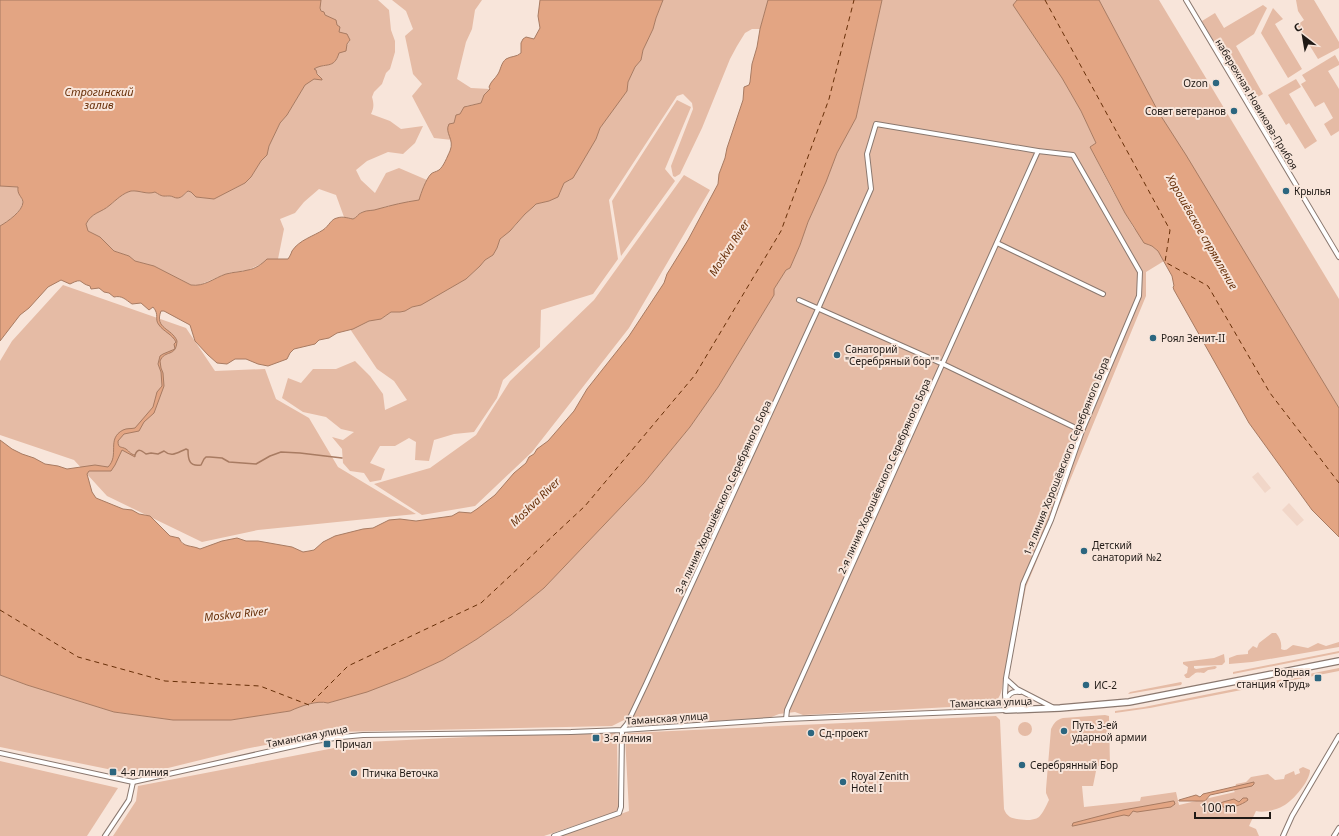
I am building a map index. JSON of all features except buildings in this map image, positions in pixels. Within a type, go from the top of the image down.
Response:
[{"type":"street","name":"набережная Новикова-Прибоя","points":[[1186,0],[1339,257]]},
{"type":"street","name":"3-я линия Хорошёвского Серебряного Бора","points":[[622,730],[627,724],[646,684],[818,309],[871,189],[867,154],[876,124],[1038,151]]},
{"type":"street","name":"1-я линия Хорошёвского Серебряного Бора","points":[[1006,710],[1006,678],[1023,584],[1050,520],[1082,431],[1139,296],[1140,272],[1073,155],[1038,151]]},
{"type":"street","name":"2-я линия Хорошёвского Серебряного Бора","points":[[786,719],[787,710],[1038,151]]},
{"type":"street","points":[[997,243],[1103,294]]},
{"type":"street","points":[[799,300],[943,364],[1082,431]]},
{"type":"street","name":"Таманская улица","points":[[0,753],[133,782],[341,737],[363,735],[622,730],[786,719],[1060,708],[1156,698],[1339,661]]},
{"type":"street","points":[[1006,678],[1013,687],[1021,692],[1049,706],[1060,708]]},
{"type":"street","points":[[1005,702],[1006,698],[1012,692],[1021,692]]},
{"type":"street","points":[[1038,709],[1041,702]]},
{"type":"street","points":[[554,836],[619,812],[621,807],[622,730]]},
{"type":"street","points":[[1283,836],[1292,816],[1339,736]]},
{"type":"street","points":[[105,836],[129,800],[133,782]]},
{"type":"street","points":[[1334,836],[1339,828]]},
{"type":"shaded area","points":[[321,0],[378,0],[389,10],[391,30],[395,41],[395,52],[390,69],[386,73],[382,84],[374,92],[372,97],[373,110],[371,114],[390,121],[401,129],[423,126],[415,143],[403,154],[388,152],[367,161],[356,170],[361,180],[375,193],[386,173],[399,168],[427,180],[419,200],[400,205],[387,206],[377,210],[361,212],[352,219],[344,217],[336,195],[319,189],[304,202],[295,213],[280,219],[284,229],[278,259],[267,259],[263,263],[248,270],[228,273],[199,285],[191,285],[154,266],[135,261],[129,256],[114,251],[100,237],[88,231],[86,224],[91,217],[107,208],[122,195],[131,191],[149,193],[155,192],[165,196],[183,196],[188,191],[196,197],[214,199],[245,183],[267,155],[269,146],[280,123],[287,115],[305,85],[314,78],[322,79],[314,69],[335,61],[339,52],[342,52],[350,41],[338,32],[336,22],[322,12],[320,7]]},
{"type":"shaded area","points":[[392,0],[482,0],[475,10],[472,29],[466,42],[457,79],[471,88],[490,89],[484,95],[481,103],[466,106],[460,114],[456,115],[450,137],[452,140],[434,138],[412,96],[422,84],[413,74],[405,36],[413,29],[406,11]]},
{"type":"shaded area","points":[[663,0],[768,0],[760,29],[752,29],[745,33],[730,59],[702,128],[680,174],[675,177],[673,176],[671,166],[693,109],[692,103],[683,94],[677,96],[609,200],[618,259],[593,294],[541,310],[540,347],[503,380],[497,398],[474,432],[454,434],[434,440],[429,461],[415,460],[416,442],[409,438],[395,446],[380,446],[370,463],[385,469],[381,480],[370,482],[364,473],[350,471],[343,463],[342,449],[332,437],[343,440],[354,432],[341,429],[326,417],[303,412],[282,398],[288,378],[301,383],[313,369],[336,369],[355,361],[370,376],[383,394],[385,410],[407,400],[394,381],[377,369],[350,329],[369,321],[383,318],[391,312],[405,311],[417,306],[466,279],[485,260],[493,255],[500,239],[515,226],[525,214],[536,204],[549,201],[560,193],[564,183],[570,180],[596,139],[600,128],[626,91],[628,82],[635,67],[641,60],[643,50],[653,29]]},
{"type":"shaded area","points":[[882,0],[1017,0],[1013,5],[1062,78],[1081,111],[1096,143],[1090,147],[1111,188],[1133,227],[1148,245],[1152,246],[1158,251],[1164,261],[1146,272],[1146,296],[1026,587],[1009,673],[1004,674],[1001,693],[996,701],[987,705],[803,715],[795,712],[779,714],[769,718],[634,726],[624,720],[612,726],[332,732],[245,749],[164,769],[132,774],[0,747],[0,675],[114,712],[173,720],[231,720],[290,711],[304,705],[324,702],[329,703],[406,677],[443,660],[477,639],[511,615],[544,588],[644,483],[690,427],[718,387],[774,295],[774,289],[786,270],[790,268],[837,153],[856,118]]},
{"type":"shaded area","points":[[1099,0],[1159,0],[1339,299],[1339,408],[1160,115]]},
{"type":"shaded area","points":[[1296,0],[1314,0],[1339,42],[1339,48],[1318,59],[1297,25],[1304,20],[1298,11]]},
{"type":"shaded area","points":[[1263,5],[1267,8],[1254,34],[1236,46],[1263,94],[1249,102],[1202,21],[1215,13],[1224,28]]},
{"type":"shaded area","points":[[1273,8],[1283,19],[1275,24],[1302,69],[1288,78],[1261,33]]},
{"type":"shaded area","points":[[1335,55],[1339,65],[1328,71],[1339,89],[1339,131],[1331,136],[1324,124],[1333,118],[1324,102],[1315,107],[1301,84],[1306,81],[1302,75]]},
{"type":"shaded area","points":[[1296,79],[1301,87],[1289,94],[1317,141],[1305,149],[1289,123],[1286,125],[1268,95]]},
{"type":"shaded area","points":[[677,100],[691,107],[665,169],[675,181],[621,256],[612,201]]},
{"type":"shaded area","points":[[684,175],[710,190],[629,328],[532,452],[475,506],[422,515],[374,484],[430,468],[476,435],[510,381],[594,300]]},
{"type":"shaded area","points":[[0,186],[18,187],[23,204],[16,214],[0,226]]},
{"type":"shaded area","points":[[63,285],[186,328],[215,371],[265,369],[276,399],[309,418],[338,467],[416,514],[258,530],[202,542],[107,496],[74,460],[0,435],[0,361],[12,341]]},
{"type":"shaded area","points":[[1258,472],[1271,488],[1265,493],[1252,477]]},
{"type":"shaded area","points":[[1289,503],[1304,520],[1297,526],[1282,510]]},
{"type":"shaded area","points":[[1272,633],[1276,633],[1280,639],[1281,649],[1283,650],[1286,650],[1293,645],[1308,648],[1318,643],[1326,646],[1339,642],[1339,647],[1252,662],[1229,664],[1229,658],[1237,655],[1248,654],[1248,651],[1253,646],[1257,648],[1259,643]]},
{"type":"shaded area","points":[[1339,651],[1339,653],[1233,674],[1233,672]]},
{"type":"shaded area","points":[[1224,654],[1225,662],[1222,665],[1194,666],[1196,669],[1215,666],[1217,667],[1215,669],[1208,670],[1204,673],[1196,673],[1189,678],[1186,678],[1184,675],[1187,673],[1188,667],[1183,664],[1183,662],[1214,658]]},
{"type":"shaded area","points":[[1339,668],[1339,671],[1150,708],[1115,713],[1115,711],[1144,707]]},
{"type":"shaded area","points":[[1181,682],[1181,685],[1128,694],[1130,692]]},
{"type":"shaded area","points":[[996,716],[1000,720],[1004,809],[1010,817],[1020,820],[1032,820],[1039,817],[1049,800],[1046,789],[1051,729],[1054,723],[1063,718],[1109,716],[1110,767],[1097,766],[1093,786],[1082,786],[1084,807],[1140,801],[1141,797],[1176,792],[1179,805],[1235,792],[1236,784],[1246,782],[1251,777],[1268,774],[1275,780],[1284,779],[1285,775],[1294,771],[1295,775],[1300,773],[1299,769],[1303,767],[1310,770],[1309,774],[1304,785],[1287,803],[1270,811],[1256,811],[1249,826],[1256,829],[1259,836],[559,836],[629,811],[625,737],[628,733]]},
{"type":"shaded area","points":[[1025,722],[1030,724],[1032,729],[1030,734],[1025,736],[1020,734],[1018,729],[1020,724]]},
{"type":"shaded area","points":[[613,730],[617,736],[618,809],[616,812],[544,836],[113,836],[136,801],[138,786],[365,742]]},
{"type":"shaded area","points":[[0,761],[118,788],[87,836],[0,836]]},
{"type":"water","name":"Строгинский залив","points":[[0,0],[321,0],[321,11],[324,12],[325,15],[336,20],[337,25],[340,27],[339,32],[347,34],[350,40],[347,44],[346,51],[339,53],[335,62],[332,64],[314,69],[322,80],[314,79],[305,85],[287,115],[280,123],[269,146],[267,155],[245,183],[214,199],[196,197],[188,191],[182,197],[177,198],[162,196],[155,192],[149,193],[131,191],[122,195],[107,208],[88,220],[86,224],[88,231],[100,237],[114,251],[129,256],[135,261],[154,266],[191,285],[200,285],[226,274],[253,269],[267,259],[288,259],[295,247],[323,230],[332,221],[339,217],[353,219],[365,211],[376,210],[419,200],[429,176],[441,168],[450,151],[451,143],[448,130],[449,124],[454,123],[456,115],[460,114],[464,107],[481,103],[484,95],[490,89],[490,85],[498,74],[504,61],[521,53],[521,43],[523,39],[526,37],[534,39],[540,28],[538,16],[540,0],[663,0],[653,29],[643,50],[641,60],[635,67],[628,82],[627,91],[600,128],[596,139],[573,178],[564,183],[558,197],[536,204],[510,231],[500,239],[493,255],[485,260],[466,279],[421,305],[412,307],[405,311],[391,312],[381,319],[369,321],[353,329],[337,333],[329,338],[319,340],[315,344],[294,349],[287,359],[268,366],[246,359],[235,359],[227,364],[217,363],[195,341],[190,325],[164,311],[161,311],[159,317],[162,325],[175,337],[177,341],[175,349],[174,344],[176,342],[159,325],[156,312],[153,307],[149,310],[141,303],[132,304],[124,298],[114,297],[99,288],[91,289],[90,286],[79,281],[70,284],[61,280],[48,287],[29,308],[20,315],[0,341],[0,226],[18,212],[23,202],[18,192],[18,187],[0,186]]},
{"type":"water","name":"Moskva River","points":[[768,0],[882,0],[856,118],[837,153],[790,268],[786,270],[774,289],[774,295],[718,387],[690,427],[644,483],[544,588],[511,615],[477,639],[443,660],[406,677],[367,692],[328,703],[319,702],[309,704],[290,711],[231,720],[173,720],[114,712],[0,675],[0,440],[12,449],[45,464],[67,469],[95,465],[108,467],[113,457],[114,442],[118,434],[124,429],[135,428],[153,407],[157,392],[162,386],[161,372],[158,364],[160,356],[175,349],[162,357],[160,361],[164,386],[154,413],[144,422],[139,431],[124,434],[118,441],[119,446],[135,455],[135,457],[122,450],[111,471],[89,471],[87,474],[92,492],[96,498],[123,509],[132,510],[139,514],[150,516],[170,536],[179,538],[185,545],[200,549],[222,541],[237,538],[246,541],[258,541],[292,547],[303,552],[314,550],[323,542],[335,536],[373,528],[389,520],[400,519],[416,521],[452,516],[459,512],[471,513],[495,495],[514,473],[526,463],[529,457],[548,441],[574,411],[587,389],[629,336],[664,283],[667,274],[688,240],[718,184],[719,174],[743,100],[744,87],[749,85],[750,82],[752,64]]},
{"type":"water","name":"Хорошёвское спрямление","points":[[1017,0],[1099,0],[1159,113],[1339,408],[1339,537],[1312,510],[1249,423],[1174,290],[1172,276],[1158,251],[1152,246],[1144,243],[1125,213],[1090,147],[1096,143],[1081,111],[1062,78],[1013,5]]},
{"type":"water","points":[[1254,782],[1252,786],[1210,795],[1205,801],[1179,801],[1196,795],[1200,797],[1203,794]]},
{"type":"water","points":[[1243,798],[1247,798],[1248,800],[1232,807],[1223,807],[1221,803],[1234,799],[1239,802]]},
{"type":"water","points":[[1174,801],[1175,804],[1171,807],[1137,812],[1133,811],[1129,816],[1124,815],[1072,826],[1073,823],[1123,810]]},
{"type":"waterway","points":[[135,455],[137,451],[140,450],[146,454],[158,454],[164,451],[172,454],[186,449],[188,450],[190,462],[194,465],[201,465],[206,457],[222,458],[229,462],[256,464],[281,452],[342,458]]},
{"type":"ferry route","points":[[0,610],[78,657],[165,681],[260,686],[309,705],[348,666],[481,603],[585,506],[695,375],[781,231],[829,99],[854,0]]},
{"type":"ferry route","points":[[1045,0],[1170,230],[1165,262],[1208,286],[1270,393],[1339,483]]},
{"type":"place","name":"Ozon","points":[[1216,83]]},
{"type":"place","name":"Совет ветеранов","points":[[1234,111]]},
{"type":"place","name":"Крылья","points":[[1286,191]]},
{"type":"place","name":"Роял Зенит-II","points":[[1153,338]]},
{"type":"place","name":"Санаторий \"Серебряный бор\"\"","points":[[837,355]]},
{"type":"place","name":"Детский санаторий №2","points":[[1084,551]]},
{"type":"place","name":"Водная станция «Труд»","points":[[1318,678]]},
{"type":"place","name":"ИС-2","points":[[1086,685]]},
{"type":"place","name":"Путь 3-ей ударной армии","points":[[1064,731]]},
{"type":"place","name":"Сд-проект","points":[[811,733]]},
{"type":"place","name":"3-я линия","points":[[596,738]]},
{"type":"place","name":"Причал","points":[[327,744]]},
{"type":"place","name":"Серебрянный Бор","points":[[1022,765]]},
{"type":"place","name":"4-я линия","points":[[113,772]]},
{"type":"place","name":"Птичка Веточка","points":[[354,773]]},
{"type":"place","name":"Royal Zenith Hotel I","points":[[843,782]]}]
